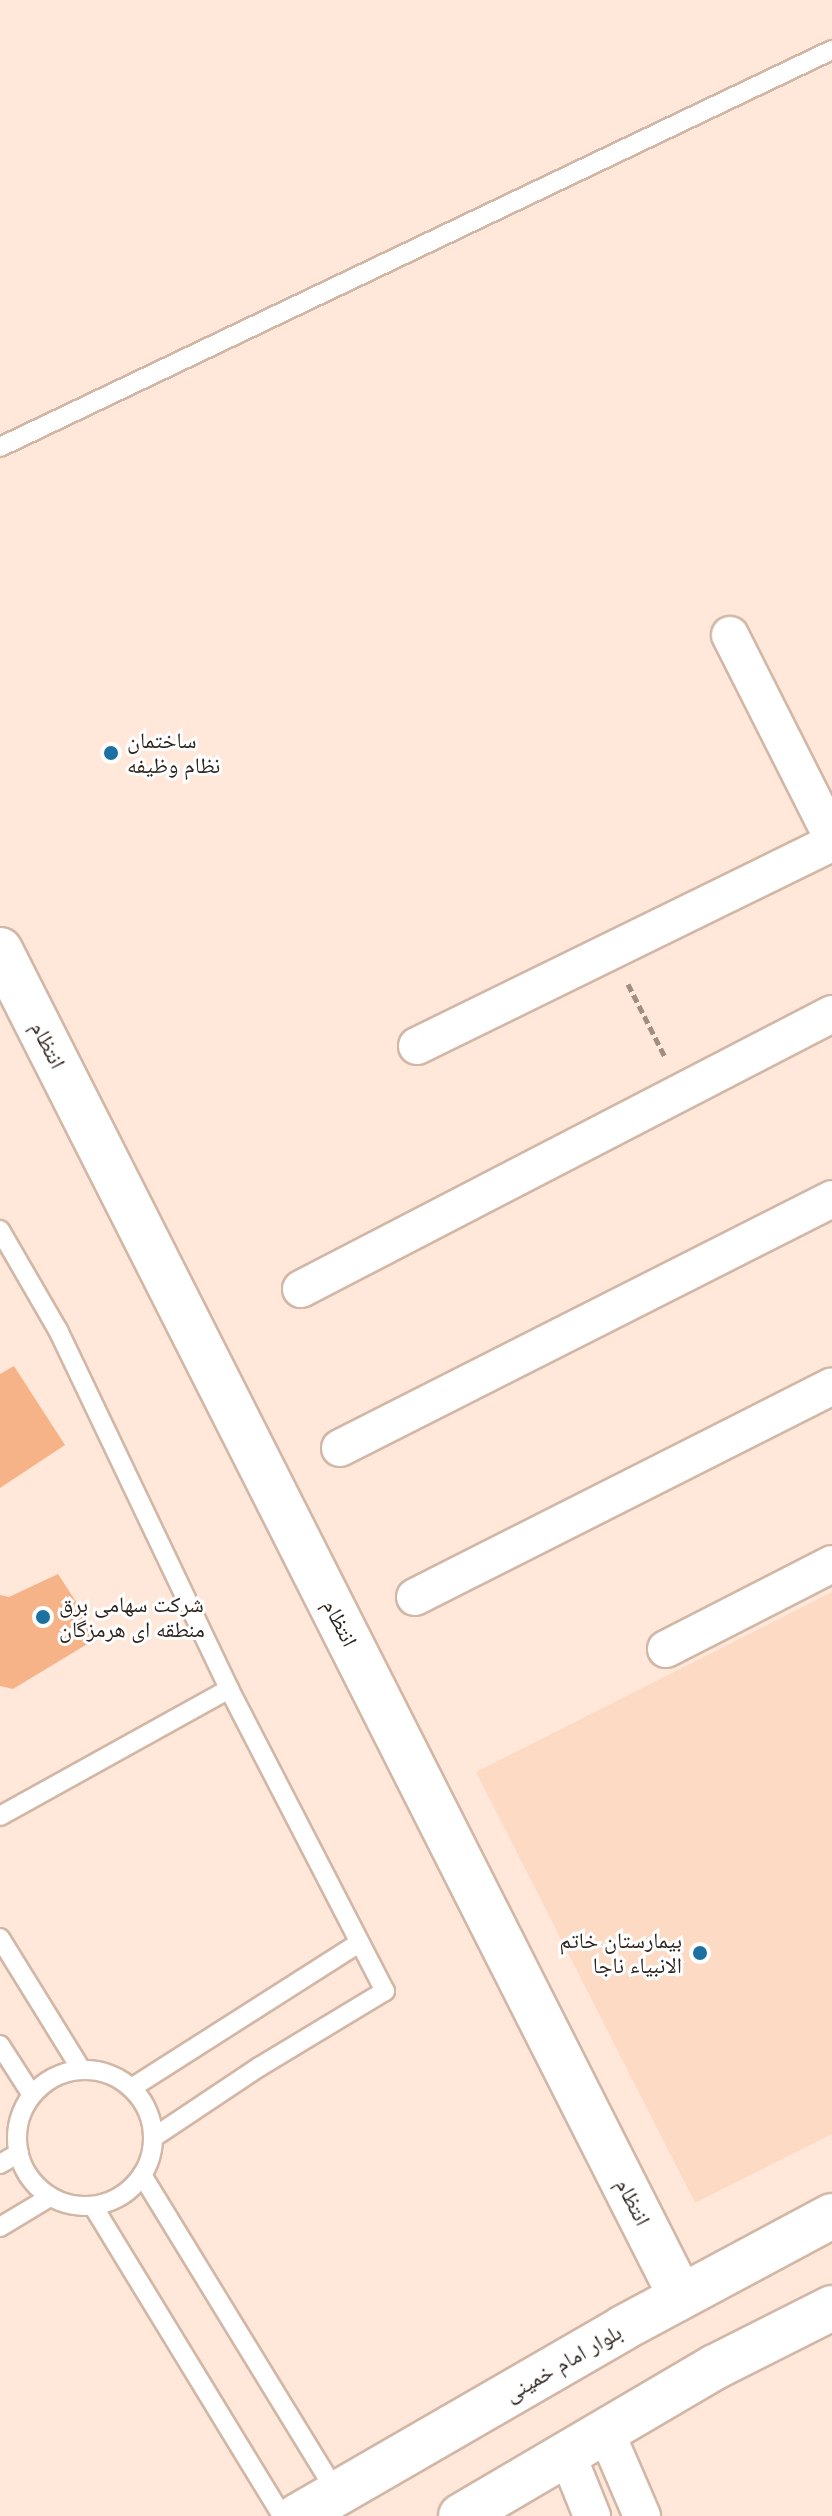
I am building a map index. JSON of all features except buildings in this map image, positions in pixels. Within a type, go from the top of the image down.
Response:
[{"type":"street","points":[[730,635],[832,837]]},
{"type":"street","points":[[417,1046],[832,843]]},
{"type":"street","name":"انتظام","points":[[0,950],[681,2297]]},
{"type":"street","points":[[301,1289],[832,1014]]},
{"type":"street","points":[[340,1448],[832,1199]]},
{"type":"street","points":[[415,1597],[832,1386]]},
{"type":"street","points":[[666,1649],[832,1564]]},
{"type":"street","name":"بلوار امام خمینی","points":[[298,2516],[336,2491],[681,2297],[832,2216]]},
{"type":"street","points":[[461,2516],[715,2367],[832,2308]]},
{"type":"street","points":[[605,2430],[642,2516]]},
{"type":"street","points":[[567,2454],[592,2516]]},
{"type":"lane","points":[[0,447],[832,50]]},
{"type":"lane","points":[[0,1230],[58,1330],[229,1689],[385,1991],[259,2067],[154,2137]]},
{"type":"lane","points":[[0,1816],[229,1689]]},
{"type":"lane","points":[[0,1938],[81,2069]]},
{"type":"lane","points":[[133,2087],[359,1943]]},
{"type":"lane","points":[[0,2045],[32,2095]]},
{"type":"lane","points":[[81,2069],[104,2071],[133,2087],[152,2120],[154,2137],[148,2167],[142,2175],[115,2199],[93,2206],[70,2205],[50,2197],[33,2183],[19,2153],[18,2122],[32,2095],[60,2074],[81,2069]]},
{"type":"lane","points":[[0,2164],[19,2153]]},
{"type":"lane","points":[[142,2175],[336,2491]]},
{"type":"lane","points":[[0,2227],[50,2197]]},
{"type":"lane","points":[[93,2206],[282,2516]]},
{"type":"path","points":[[611,951],[683,1091]]},
{"type":"shaded area","name":"بیمارستان خاتم الانبیاء ناجا","points":[[832,1592],[832,2134],[695,2203],[476,1772]]},
{"type":"place","name":"ساختمان نظام وظیفه","points":[[111,753]]},
{"type":"place","name":"شرکت سهامی برق منطقه ای هرمزگان","points":[[43,1617]]},
{"type":"place","name":"بیمارستان خاتم الانبیاء ناجا","points":[[700,1953]]}]
